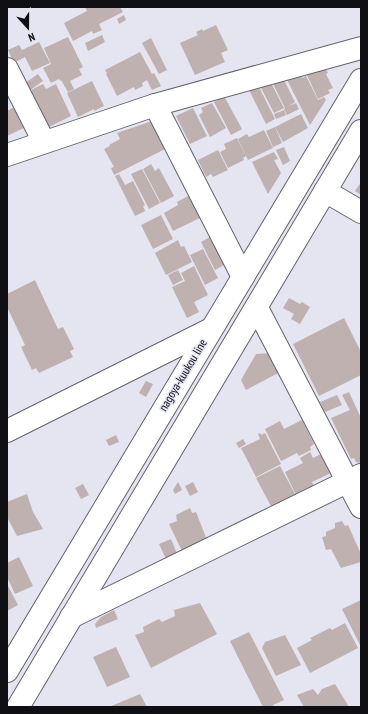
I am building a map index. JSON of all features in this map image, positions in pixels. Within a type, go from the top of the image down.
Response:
[{"type":"street","points":[[7,155],[155,104],[361,48]]},
{"type":"street","points":[[7,68],[44,142]]},
{"type":"street","name":"nagoya-kuukou line","points":[[7,671],[361,80]]},
{"type":"street","points":[[155,104],[243,277]]},
{"type":"street","points":[[18,707],[257,308],[361,131]]},
{"type":"street","points":[[325,191],[361,212]]},
{"type":"street","points":[[257,308],[355,478],[361,507]]},
{"type":"street","points":[[7,431],[211,329]]},
{"type":"street","points":[[71,617],[355,478]]},
{"type":"building","points":[[85,7],[120,7],[123,12],[99,24],[102,30],[93,34],[92,31],[73,41],[64,23],[87,11]]},
{"type":"building","points":[[124,15],[126,20],[119,24],[117,19]]},
{"type":"building","points":[[216,25],[228,50],[221,53],[225,62],[195,75],[180,43],[198,35],[196,32],[202,29],[203,31]]},
{"type":"building","points":[[102,35],[105,42],[88,51],[85,43]]},
{"type":"building","points":[[68,37],[83,67],[79,69],[82,75],[70,81],[74,89],[68,92],[61,80],[60,81],[59,79],[51,83],[43,68],[51,64],[44,48]]},
{"type":"building","points":[[151,38],[167,70],[159,74],[142,43]]},
{"type":"building","points":[[39,42],[50,63],[32,71],[25,57],[14,63],[8,50],[19,45],[22,50]]},
{"type":"building","points":[[140,52],[152,74],[154,73],[161,86],[152,90],[147,80],[142,83],[143,86],[135,90],[134,87],[117,96],[105,70]]},
{"type":"building","points":[[323,64],[333,88],[328,90],[330,93],[318,99],[305,71]]},
{"type":"building","points":[[300,73],[302,78],[306,76],[318,100],[324,97],[326,100],[310,125],[287,80]]},
{"type":"building","points":[[38,74],[43,81],[29,91],[24,84]]},
{"type":"building","points":[[283,78],[295,102],[289,106],[296,103],[299,109],[287,115],[273,84]]},
{"type":"building","points":[[92,81],[104,106],[78,117],[67,93]]},
{"type":"building","points":[[270,81],[284,108],[274,113],[260,86]]},
{"type":"building","points":[[43,84],[46,89],[56,84],[71,116],[49,127],[31,90]]},
{"type":"building","points":[[258,85],[275,119],[266,124],[249,90]]},
{"type":"building","points":[[224,96],[242,129],[231,135],[214,102]]},
{"type":"building","points":[[212,103],[226,128],[210,137],[199,115],[203,112],[201,108]]},
{"type":"building","points":[[18,105],[28,126],[7,136],[7,111]]},
{"type":"building","points":[[193,108],[207,136],[190,144],[176,116]]},
{"type":"building","points":[[284,110],[286,115],[276,119],[274,114]]},
{"type":"building","points":[[301,114],[308,128],[283,142],[275,127]]},
{"type":"building","points":[[155,120],[169,147],[114,175],[111,168],[114,167],[104,149],[120,139],[117,133]]},
{"type":"building","points":[[275,127],[282,143],[273,147],[266,131]]},
{"type":"building","points":[[264,130],[273,148],[248,160],[238,139],[247,134],[249,137]]},
{"type":"building","points":[[237,138],[246,156],[243,158],[244,160],[228,168],[220,152],[226,149],[224,144]]},
{"type":"building","points":[[284,147],[290,161],[283,165],[276,150]]},
{"type":"building","points":[[218,150],[228,170],[213,177],[211,174],[206,177],[198,160]]},
{"type":"building","points":[[274,152],[278,159],[274,160],[281,173],[268,194],[252,162]]},
{"type":"building","points":[[151,164],[155,171],[159,168],[174,196],[161,203],[143,169]]},
{"type":"building","points":[[142,169],[160,203],[149,209],[131,174]]},
{"type":"building","points":[[119,174],[125,185],[133,181],[145,205],[143,206],[145,211],[135,216],[115,176]]},
{"type":"building","points":[[361,182],[361,195],[355,191]]},
{"type":"building","points":[[192,194],[200,218],[173,231],[164,213],[178,205],[177,202]]},
{"type":"building","points":[[161,215],[173,239],[153,249],[141,225]]},
{"type":"building","points":[[212,236],[226,264],[215,270],[201,242]]},
{"type":"building","points":[[178,240],[181,247],[184,246],[192,262],[166,275],[155,253]]},
{"type":"building","points":[[203,249],[218,278],[205,285],[190,255]]},
{"type":"building","points":[[194,266],[208,295],[194,302],[199,312],[187,318],[172,287],[185,281],[181,273]]},
{"type":"building","points":[[178,270],[183,280],[173,285],[168,275]]},
{"type":"building","points":[[35,280],[58,329],[63,327],[74,349],[70,351],[73,357],[39,373],[36,368],[32,370],[21,347],[25,345],[7,307],[7,294]]},
{"type":"building","points":[[289,298],[300,304],[302,302],[310,307],[300,324],[291,319],[294,314],[283,308]]},
{"type":"building","points":[[344,318],[361,352],[361,375],[319,396],[293,344]]},
{"type":"building","points":[[272,353],[282,371],[246,390],[241,380],[256,354]]},
{"type":"building","points":[[146,381],[153,384],[146,397],[139,393]]},
{"type":"building","points":[[349,392],[361,418],[361,462],[359,463],[356,462],[354,458],[351,459],[331,418],[350,410],[342,395]]},
{"type":"building","points":[[337,395],[342,405],[325,412],[320,402]]},
{"type":"building","points":[[302,420],[314,444],[310,447],[311,450],[299,456],[297,453],[281,461],[265,429],[280,421],[284,429]]},
{"type":"building","points":[[260,433],[261,435],[265,433],[281,464],[256,477],[241,448],[260,439],[258,434]]},
{"type":"building","points":[[116,435],[119,442],[109,446],[106,440]]},
{"type":"building","points":[[243,439],[246,444],[239,448],[236,443]]},
{"type":"building","points":[[310,452],[313,458],[321,454],[331,473],[312,482],[314,486],[296,495],[285,472],[303,463],[300,458]]},
{"type":"building","points":[[280,466],[296,496],[272,508],[256,478]]},
{"type":"building","points":[[178,482],[182,490],[175,494],[173,490]]},
{"type":"building","points":[[193,482],[198,492],[190,496],[185,486]]},
{"type":"building","points":[[83,484],[89,495],[81,499],[75,488]]},
{"type":"building","points":[[27,494],[33,512],[43,529],[17,536],[7,517],[7,502]]},
{"type":"building","points":[[190,508],[192,513],[196,512],[207,540],[182,551],[169,524],[177,521],[176,515]]},
{"type":"building","points":[[342,521],[345,526],[348,525],[361,554],[361,562],[341,568],[331,549],[326,550],[322,537],[326,536],[326,532],[335,528],[335,523]]},
{"type":"building","points":[[171,539],[178,556],[167,561],[159,544]]},
{"type":"building","points":[[19,557],[33,586],[15,594],[7,577],[7,563]]},
{"type":"building","points":[[7,584],[18,605],[7,611]]},
{"type":"building","points":[[361,600],[361,647],[342,609]]},
{"type":"building","points":[[200,603],[217,634],[151,668],[135,635],[144,632],[143,627],[159,619],[162,622],[175,616],[174,610]]},
{"type":"building","points":[[114,610],[118,619],[96,628],[95,624],[101,617]]},
{"type":"building","points":[[345,623],[358,648],[310,673],[297,648],[312,640],[310,638],[330,628],[332,630]]},
{"type":"building","points":[[249,632],[284,700],[273,705],[274,707],[263,707],[230,641]]},
{"type":"building","points":[[285,635],[301,665],[276,676],[262,648],[265,642]]},
{"type":"building","points":[[116,647],[130,677],[107,687],[93,657]]},
{"type":"building","points":[[335,684],[349,707],[304,707],[297,695],[313,689],[318,695],[322,689]]},
{"type":"building","points":[[140,694],[147,707],[109,707]]}]
